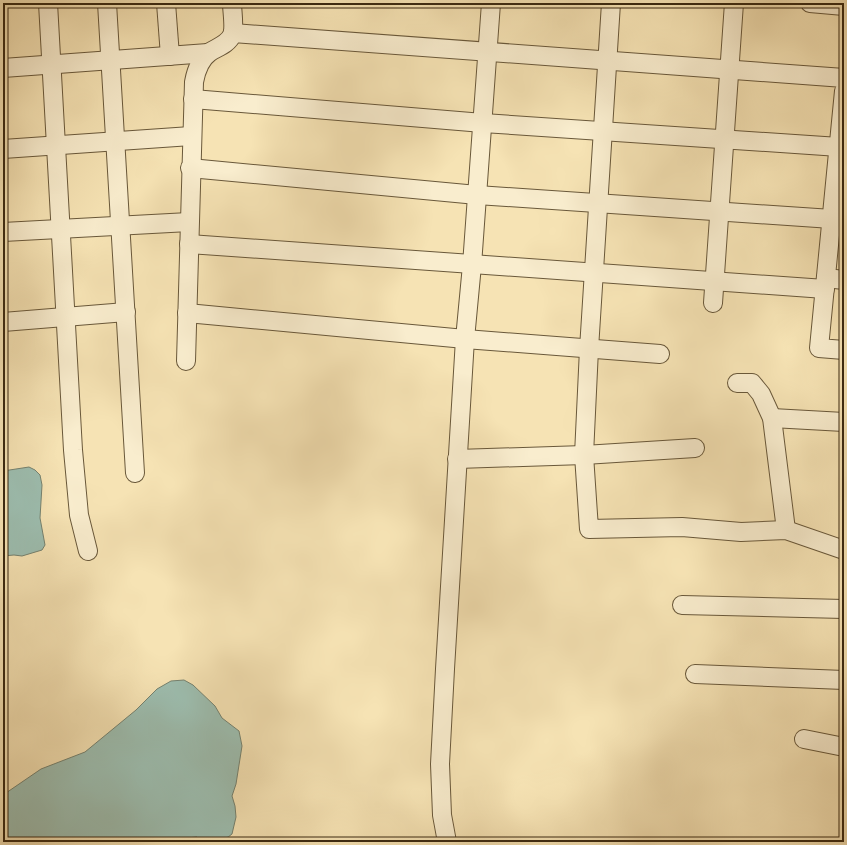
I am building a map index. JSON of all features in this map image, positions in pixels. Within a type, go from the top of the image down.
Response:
[{"type":"street","points":[[48,3],[73,450],[79,515],[88,550]]},
{"type":"street","points":[[107,3],[135,473]]},
{"type":"street","points":[[166,3],[170,56]]},
{"type":"street","points":[[186,361],[190,168],[192,99],[194,82],[196,70],[200,62],[208,53],[228,41],[233,33],[232,3]]},
{"type":"street","points":[[446,842],[442,815],[440,764],[465,339],[483,123],[491,3]]},
{"type":"street","points":[[611,3],[589,349],[584,454],[589,529],[682,527],[742,532],[786,530],[844,550]]},
{"type":"street","points":[[713,303],[734,3]]},
{"type":"street","points":[[810,3],[844,6]]},
{"type":"street","points":[[233,33],[844,78]]},
{"type":"street","points":[[3,68],[208,53]]},
{"type":"street","points":[[844,91],[836,211],[825,284],[819,348],[844,350]]},
{"type":"street","points":[[192,99],[483,123],[724,140],[841,138]]},
{"type":"street","points":[[3,149],[191,136]]},
{"type":"street","points":[[190,168],[477,195],[719,212],[836,211]]},
{"type":"street","points":[[3,232],[189,222]]},
{"type":"street","points":[[189,244],[715,281],[825,284],[844,280]]},
{"type":"street","points":[[3,322],[126,312]]},
{"type":"street","points":[[187,313],[465,339],[660,354]]},
{"type":"street","points":[[737,383],[752,384],[760,394],[772,418],[786,530]]},
{"type":"street","points":[[772,418],[844,422]]},
{"type":"street","points":[[457,460],[695,448]]},
{"type":"street","points":[[682,605],[844,608]]},
{"type":"street","points":[[695,674],[844,680]]},
{"type":"street","points":[[804,739],[844,747]]},
{"type":"shaded area","points":[[29,467],[40,475],[42,485],[40,518],[45,545],[42,550],[22,556],[3,556],[3,471]]},
{"type":"shaded area","points":[[184,680],[193,685],[215,706],[222,718],[239,731],[242,746],[236,784],[232,796],[236,817],[232,834],[229,837],[210,842],[202,842],[197,837],[186,838],[183,842],[3,842],[3,795],[41,769],[85,752],[136,710],[157,689],[171,681]]}]
